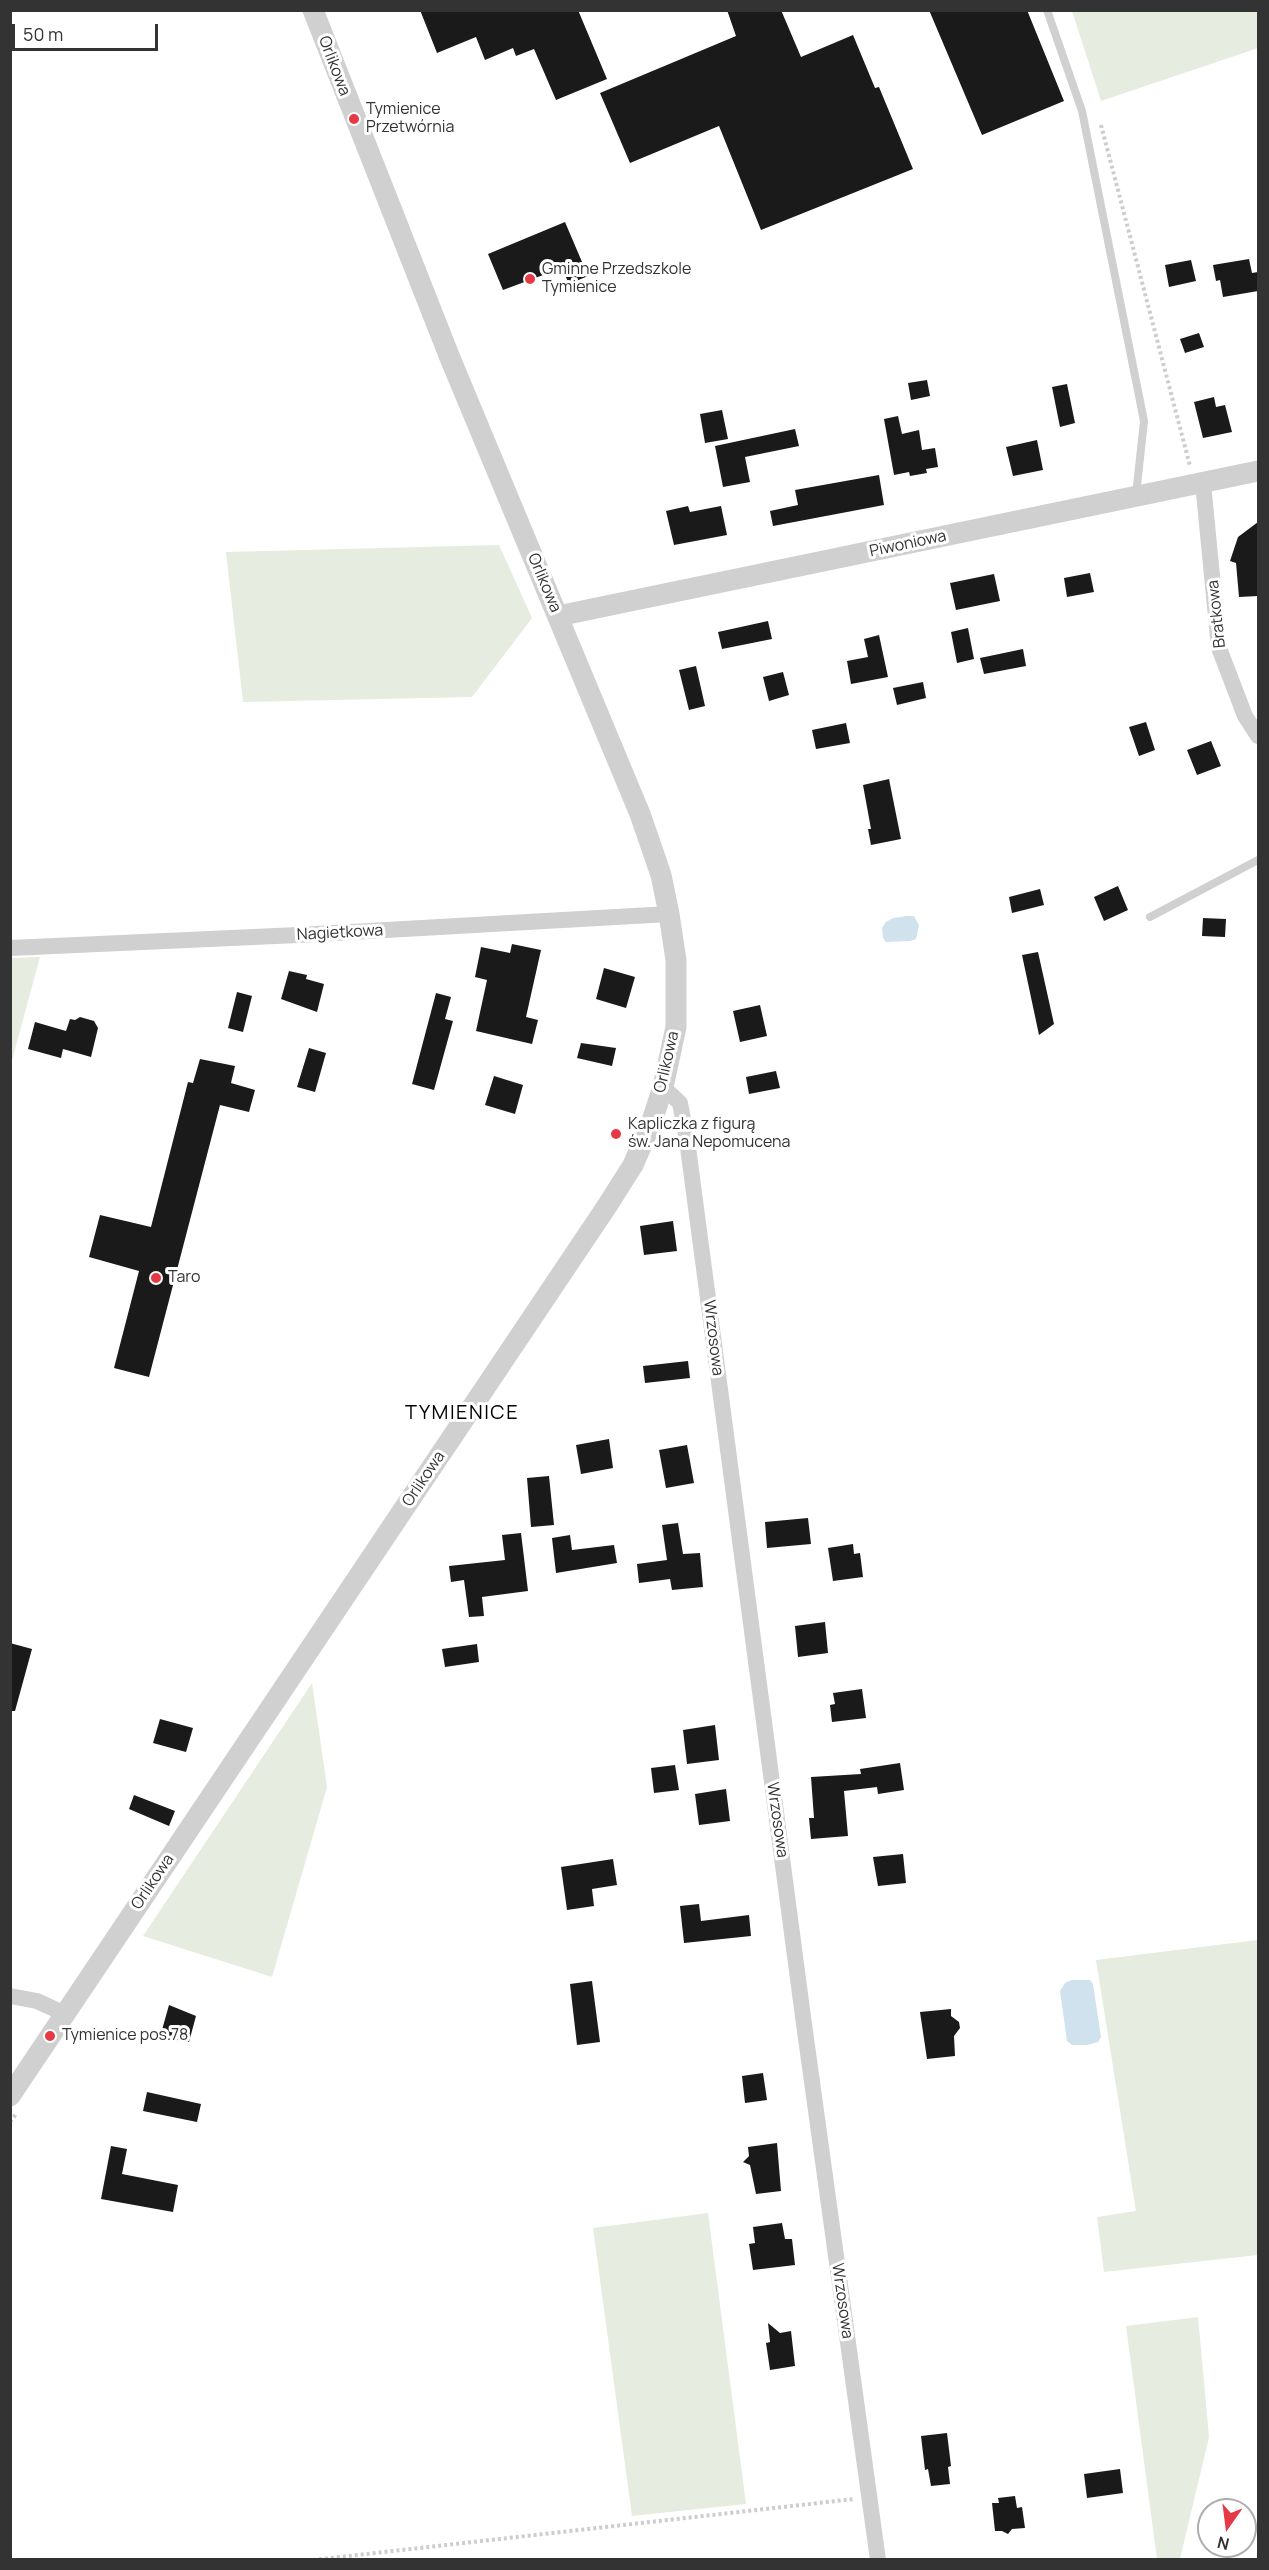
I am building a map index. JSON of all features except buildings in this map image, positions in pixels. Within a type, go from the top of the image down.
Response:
[{"type":"street","name":"Orlikowa","points":[[14,2104],[65,2014],[633,1165],[652,1121],[663,1087],[676,1027],[676,960],[662,875],[640,814],[450,358],[314,10]]},
{"type":"street","name":"Piwoniowa","points":[[558,616],[1258,471]]},
{"type":"street","name":"Bratkowa","points":[[1199,484],[1219,648],[1245,716],[1258,736]]},
{"type":"street","name":"Nagietkowa","points":[[10,948],[297,936],[669,914]]},
{"type":"street","name":"Wrzosowa","points":[[663,1087],[680,1103],[687,1140],[804,2024],[878,2559]]},
{"type":"street","points":[[10,1996],[37,2001],[65,2014]]},
{"type":"lane","points":[[1047,10],[1082,111],[1144,421],[1136,497]]},
{"type":"lane","points":[[1150,916],[1258,860]]},
{"type":"path","points":[[1099,117],[1199,484]]},
{"type":"path","points":[[10,2122],[14,2104]]},
{"type":"path","points":[[313,2559],[869,2497]]},
{"type":"shaded area","points":[[1072,11],[1258,11],[1258,48],[1101,101]]},
{"type":"shaded area","points":[[499,545],[532,618],[472,697],[243,702],[226,552]]},
{"type":"shaded area","points":[[40,957],[11,1064],[11,958]]},
{"type":"shaded area","points":[[312,1683],[327,1787],[272,1977],[143,1936]]},
{"type":"shaded area","points":[[1258,1940],[1258,2255],[1104,2272],[1097,2217],[1136,2211],[1096,1960]]},
{"type":"shaded area","points":[[708,2213],[746,2504],[632,2516],[593,2228]]},
{"type":"shaded area","points":[[1198,2317],[1209,2437],[1180,2559],[1157,2559],[1126,2326]]},
{"type":"water","points":[[914,916],[919,925],[916,939],[886,942],[882,928],[886,922],[893,918]]},
{"type":"water","points":[[1072,1980],[1090,1980],[1093,1984],[1101,2037],[1098,2042],[1072,2045],[1067,2041],[1060,1991],[1065,1983]]},
{"type":"place","name":"Tymienice Przetwórnia","points":[[354,119]]},
{"type":"place","name":"Gminne Przedszkole Tymienice","points":[[530,279]]},
{"type":"place","name":"Kapliczka z figurą św. Jana Nepomucena","points":[[616,1134]]},
{"type":"place","name":"Taro","points":[[156,1278]]},
{"type":"place","name":"Tymienice pos.78","points":[[50,2036]]},
{"type":"district","name":"TYMIENICE","points":[[462,1413]]}]
